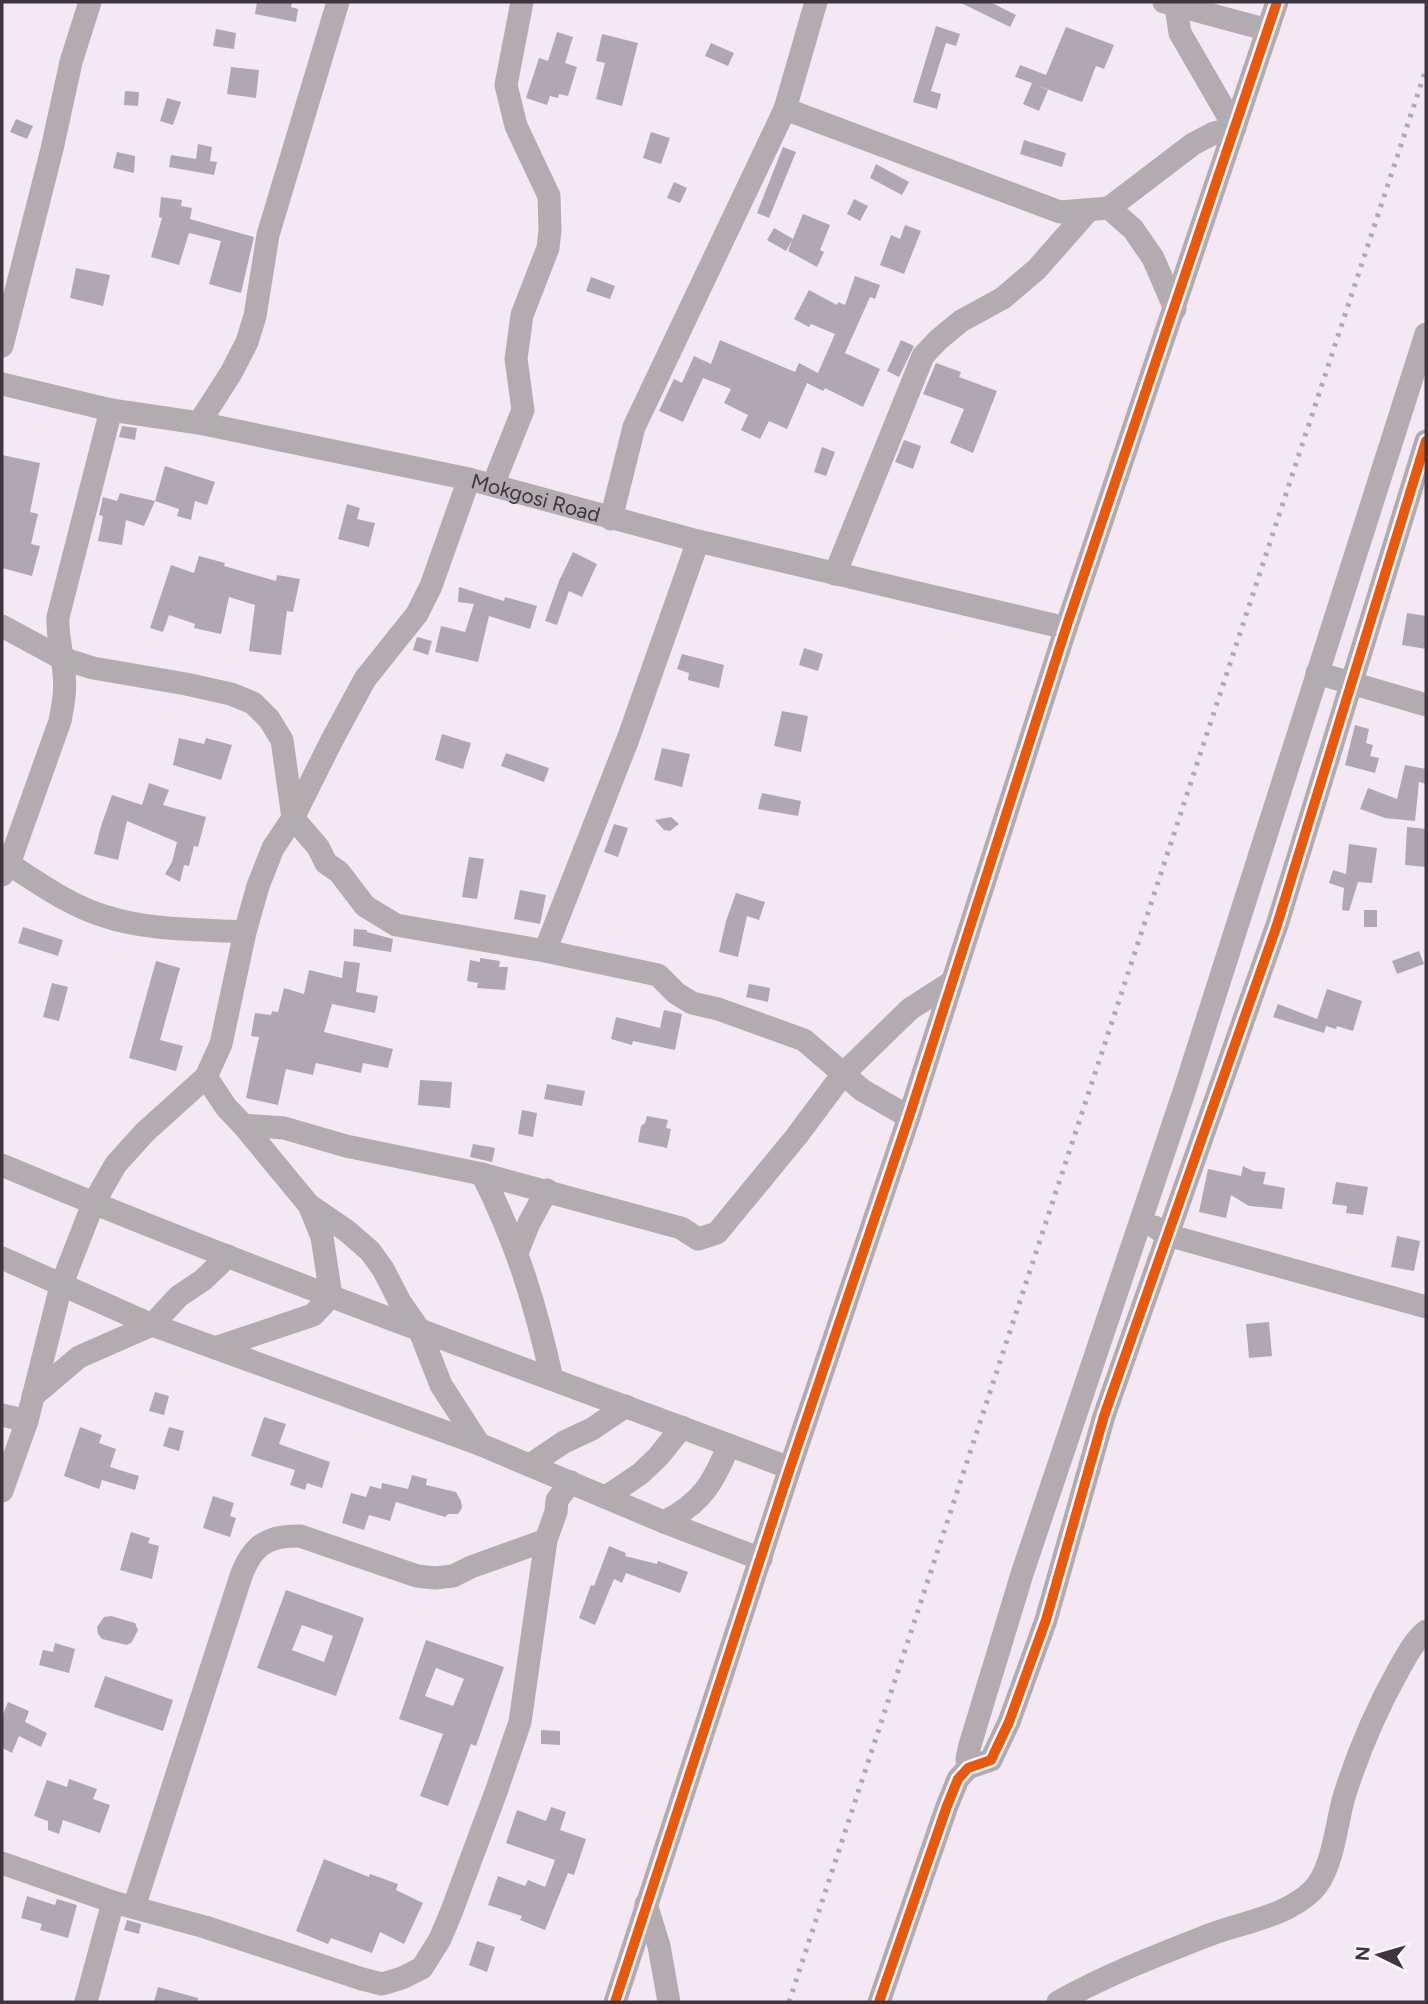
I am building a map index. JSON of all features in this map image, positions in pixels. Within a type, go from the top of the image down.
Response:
[{"type":"street","points":[[2,346],[71,62],[90,2]]},
{"type":"street","points":[[199,423],[247,342],[255,316],[268,235],[338,2]]},
{"type":"street","points":[[493,485],[523,410],[516,359],[522,315],[548,248],[550,230],[549,195],[516,126],[506,85],[522,2]]},
{"type":"street","points":[[611,519],[634,426],[785,109],[816,2]]},
{"type":"street","points":[[615,2002],[790,1468],[909,1117],[1066,628],[1277,2]]},
{"type":"street","points":[[1170,4],[1268,30]]},
{"type":"street","points":[[1170,4],[1180,33],[1235,128]]},
{"type":"street","points":[[785,109],[1060,212],[1098,210],[1133,229],[1153,258],[1175,309]]},
{"type":"street","points":[[835,574],[923,356],[961,321],[1003,298],[1098,210],[1193,144],[1214,133],[1235,128]]},
{"type":"street","points":[[968,1768],[970,1745],[1022,1574],[1142,1219],[1426,334]]},
{"type":"street","name":"Mokgosi Road","points":[[2,384],[111,410],[199,423],[470,479],[698,541],[1066,628]]},
{"type":"street","points":[[111,410],[58,617],[57,632],[64,674],[60,721],[4,867],[62,898],[105,916],[149,926],[245,932]]},
{"type":"street","points":[[879,2002],[958,1779],[968,1768],[991,1760],[1009,1722],[1046,1620],[1104,1416],[1277,925],[1426,441]]},
{"type":"street","points":[[2,1491],[27,1421],[61,1286],[93,1204],[116,1164],[130,1148],[206,1077],[221,1044],[245,932],[258,886],[273,848],[293,818],[365,679],[417,614],[431,586],[470,479]]},
{"type":"street","points":[[545,951],[628,739],[698,541]]},
{"type":"street","points":[[2,626],[61,658],[93,668],[231,694],[253,703],[269,719],[282,740],[293,818],[318,847],[327,863],[339,872],[365,906],[396,925],[545,951],[658,975],[676,993],[692,1003],[718,1009],[804,1040],[862,1090],[909,1117]]},
{"type":"street","points":[[1317,673],[1426,705]]},
{"type":"street","points":[[243,1125],[284,1128],[345,1146],[547,1190],[681,1228],[698,1239],[718,1233],[843,1074],[910,1009],[952,982]]},
{"type":"street","points":[[206,1077],[226,1107],[309,1205],[347,1231],[370,1251],[419,1329],[441,1385],[479,1444]]},
{"type":"street","points":[[2,1165],[93,1204],[331,1296],[790,1468]]},
{"type":"street","points":[[482,1174],[508,1226],[541,1331],[552,1379]]},
{"type":"street","points":[[517,1253],[547,1190]]},
{"type":"street","points":[[309,1205],[322,1237],[331,1296]]},
{"type":"street","points":[[1142,1219],[1167,1235],[1426,1307]]},
{"type":"street","points":[[33,1396],[79,1357],[152,1325],[179,1296],[203,1280],[228,1256]]},
{"type":"street","points":[[2,1258],[152,1325],[479,1444],[664,1522],[761,1559]]},
{"type":"street","points":[[215,1348],[313,1315],[331,1296]]},
{"type":"street","points":[[530,1465],[564,1442],[592,1429],[625,1406]]},
{"type":"street","points":[[2,1415],[27,1421]]},
{"type":"street","points":[[606,1497],[640,1474],[682,1427]]},
{"type":"street","points":[[664,1522],[686,1510],[701,1497],[717,1475],[729,1445]]},
{"type":"street","points":[[2,1863],[123,1905],[205,1927],[382,1984],[422,1968],[440,1939],[451,1913],[520,1722],[546,1540],[556,1512],[557,1500],[571,1482]]},
{"type":"street","points":[[86,2002],[240,1576],[247,1560],[258,1548],[268,1540],[300,1536],[416,1576],[435,1578],[453,1576],[546,1540]]},
{"type":"street","points":[[1058,2002],[1084,1988],[1211,1934],[1282,1911],[1313,1891],[1326,1868],[1344,1797],[1381,1700],[1416,1639],[1426,1630]]},
{"type":"street","points":[[646,1904],[659,1946],[669,2002]]},
{"type":"building","points":[[257,2],[292,2],[291,7],[298,9],[296,22],[255,14]]},
{"type":"building","points":[[959,2],[990,2],[1016,15],[1010,27]]},
{"type":"building","points":[[936,26],[960,34],[956,46],[946,43],[931,91],[941,94],[937,109],[913,102]]},
{"type":"building","points":[[1066,27],[1114,45],[1104,69],[1096,66],[1082,102],[1036,85],[1048,90],[1039,111],[1023,104],[1032,83],[1015,77],[1020,65],[1046,75]]},
{"type":"building","points":[[216,29],[236,33],[234,49],[213,46]]},
{"type":"building","points":[[557,32],[573,37],[565,63],[577,67],[568,96],[550,96],[547,105],[526,98],[539,58],[548,61]]},
{"type":"building","points":[[602,34],[638,43],[622,106],[596,99],[605,63],[596,61]]},
{"type":"building","points":[[711,43],[734,53],[728,66],[705,56]]},
{"type":"building","points":[[231,67],[259,70],[256,98],[227,94]]},
{"type":"building","points":[[125,91],[139,92],[138,106],[124,105]]},
{"type":"building","points":[[167,98],[181,102],[173,125],[160,121]]},
{"type":"building","points":[[16,119],[33,126],[27,139],[10,132]]},
{"type":"building","points":[[651,132],[670,138],[661,164],[643,158]]},
{"type":"building","points":[[1024,140],[1066,153],[1062,167],[1020,154]]},
{"type":"building","points":[[198,144],[212,147],[210,161],[217,162],[214,175],[169,167],[171,155],[196,159]]},
{"type":"building","points":[[783,147],[796,152],[769,218],[757,213]]},
{"type":"building","points":[[117,152],[135,156],[134,173],[113,168]]},
{"type":"building","points":[[876,164],[909,182],[902,195],[870,178]]},
{"type":"building","points":[[674,182],[687,188],[680,203],[667,198]]},
{"type":"building","points":[[161,197],[182,200],[181,206],[192,208],[190,219],[254,237],[241,293],[209,284],[221,241],[189,233],[179,265],[151,257],[162,218],[159,217]]},
{"type":"building","points":[[854,199],[868,206],[860,221],[847,214]]},
{"type":"building","points":[[803,214],[830,225],[820,250],[824,252],[817,267],[788,251]]},
{"type":"building","points":[[905,225],[921,231],[904,274],[880,265],[891,235],[900,239]]},
{"type":"building","points":[[774,228],[793,239],[786,251],[767,240]]},
{"type":"building","points":[[76,268],[110,275],[103,306],[70,298]]},
{"type":"building","points":[[855,276],[880,285],[875,299],[870,297],[845,353],[880,369],[863,407],[825,388],[823,391],[807,383],[787,429],[769,421],[760,439],[741,430],[748,415],[724,403],[731,389],[703,378],[683,422],[659,411],[674,379],[682,383],[694,356],[711,364],[720,340],[795,372],[799,363],[818,373],[835,334],[811,324],[809,327],[794,319],[809,290],[837,305],[838,302],[845,305]]},
{"type":"building","points":[[591,277],[615,286],[610,299],[586,291]]},
{"type":"building","points":[[901,340],[914,346],[899,377],[887,371]]},
{"type":"building","points":[[936,363],[961,372],[959,377],[997,391],[973,453],[950,443],[964,409],[923,394]]},
{"type":"building","points":[[122,426],[137,428],[135,440],[119,437]]},
{"type":"building","points":[[904,440],[921,446],[913,469],[895,462]]},
{"type":"building","points":[[822,447],[835,452],[826,476],[814,472]]},
{"type":"building","points":[[2,455],[40,463],[30,512],[38,514],[31,544],[40,546],[32,576],[2,568]]},
{"type":"building","points":[[165,466],[215,482],[207,505],[195,501],[191,520],[177,516],[179,509],[155,501]]},
{"type":"building","points":[[120,493],[155,501],[144,526],[126,520],[122,545],[98,541],[103,516],[99,515],[103,497],[117,501]]},
{"type":"building","points":[[347,504],[360,508],[357,519],[375,523],[369,547],[338,539]]},
{"type":"building","points":[[573,552],[597,564],[582,597],[569,591],[557,625],[545,621]]},
{"type":"building","points":[[199,556],[276,581],[277,575],[300,579],[293,612],[287,611],[281,655],[249,651],[255,605],[229,597],[221,634],[194,628],[195,624],[169,615],[163,632],[150,628],[171,565],[194,573]]},
{"type":"building","points":[[459,587],[504,601],[505,597],[537,606],[530,629],[489,616],[478,662],[435,652],[441,626],[465,632],[474,604],[458,602]]},
{"type":"building","points":[[1407,613],[1426,616],[1426,649],[1402,645]]},
{"type":"building","points":[[417,637],[432,641],[428,655],[413,650]]},
{"type":"building","points":[[804,648],[823,654],[818,671],[799,665]]},
{"type":"building","points":[[682,654],[724,665],[719,688],[688,680],[689,673],[677,669]]},
{"type":"building","points":[[782,711],[808,716],[801,752],[774,746]]},
{"type":"building","points":[[1355,725],[1369,729],[1366,743],[1373,745],[1370,756],[1379,758],[1375,773],[1345,765]]},
{"type":"building","points":[[442,734],[471,743],[463,769],[435,760]]},
{"type":"building","points":[[179,738],[204,744],[206,738],[232,745],[221,780],[173,765]]},
{"type":"building","points":[[662,748],[690,754],[682,787],[654,780]]},
{"type":"building","points":[[506,753],[549,768],[544,782],[501,766]]},
{"type":"building","points":[[1405,765],[1426,769],[1426,784],[1419,782],[1415,821],[1385,818],[1360,809],[1368,788],[1397,799]]},
{"type":"building","points":[[149,783],[169,790],[163,805],[206,817],[198,847],[194,846],[189,866],[184,865],[180,882],[165,874],[172,862],[177,842],[127,821],[118,860],[94,854],[112,795],[142,805]]},
{"type":"building","points":[[762,793],[801,801],[798,816],[758,809]]},
{"type":"building","points":[[671,817],[679,824],[670,831],[664,830],[655,820]]},
{"type":"building","points":[[614,824],[628,828],[618,857],[604,852]]},
{"type":"building","points":[[1407,827],[1426,829],[1426,867],[1405,865]]},
{"type":"building","points":[[1349,844],[1377,848],[1372,883],[1358,882],[1349,911],[1342,910],[1344,888],[1329,883],[1333,870],[1346,874]]},
{"type":"building","points":[[469,857],[484,859],[477,899],[462,897]]},
{"type":"building","points":[[520,890],[546,895],[540,924],[514,919]]},
{"type":"building","points":[[736,893],[765,902],[759,920],[747,916],[738,957],[719,952]]},
{"type":"building","points":[[1364,910],[1377,910],[1377,927],[1364,927]]},
{"type":"building","points":[[23,927],[63,940],[58,956],[18,943]]},
{"type":"building","points":[[354,929],[367,930],[393,939],[391,952],[353,946]]},
{"type":"building","points":[[1419,951],[1424,964],[1397,974],[1392,961]]},
{"type":"building","points":[[480,958],[500,961],[499,967],[508,967],[505,990],[477,988],[478,983],[467,981],[470,960],[480,962]]},
{"type":"building","points":[[156,961],[180,968],[160,1040],[183,1046],[176,1071],[129,1058]]},
{"type":"building","points":[[344,961],[360,963],[356,992],[378,996],[375,1013],[332,1004],[324,1032],[393,1049],[388,1068],[363,1063],[361,1073],[316,1063],[313,1075],[286,1069],[278,1105],[246,1098],[259,1037],[251,1036],[255,1013],[271,1015],[272,1011],[278,1012],[284,988],[304,994],[309,970],[342,978]]},
{"type":"building","points":[[52,983],[68,987],[59,1021],[43,1017]]},
{"type":"building","points":[[749,984],[770,988],[768,1002],[746,997]]},
{"type":"building","points":[[1327,989],[1362,1001],[1353,1031],[1326,1026],[1324,1033],[1273,1017],[1278,1004],[1317,1019]]},
{"type":"building","points":[[664,1010],[682,1014],[675,1050],[633,1041],[632,1045],[611,1039],[616,1017],[660,1028]]},
{"type":"building","points":[[420,1080],[452,1082],[450,1108],[418,1105]]},
{"type":"building","points":[[547,1084],[585,1091],[582,1106],[544,1099]]},
{"type":"building","points":[[522,1110],[537,1113],[533,1137],[518,1134]]},
{"type":"building","points":[[647,1116],[668,1120],[666,1128],[671,1129],[667,1148],[638,1142],[641,1126]]},
{"type":"building","points":[[473,1144],[495,1148],[492,1162],[470,1157]]},
{"type":"building","points":[[1243,1166],[1253,1171],[1266,1172],[1263,1184],[1285,1188],[1282,1209],[1249,1206],[1231,1195],[1226,1218],[1199,1212],[1208,1169],[1241,1176]]},
{"type":"building","points":[[1336,1182],[1368,1187],[1363,1215],[1346,1213],[1347,1206],[1332,1204]]},
{"type":"building","points":[[1397,1236],[1420,1241],[1414,1271],[1391,1267]]},
{"type":"building","points":[[1269,1322],[1272,1356],[1249,1358],[1246,1324]]},
{"type":"building","points":[[155,1392],[169,1396],[164,1415],[149,1411]]},
{"type":"building","points":[[264,1417],[286,1424],[279,1444],[330,1462],[322,1488],[307,1483],[305,1490],[290,1485],[295,1470],[251,1456]]},
{"type":"building","points":[[80,1427],[102,1435],[99,1443],[116,1449],[110,1467],[139,1476],[135,1490],[102,1480],[99,1489],[64,1476]]},
{"type":"building","points":[[169,1427],[184,1431],[179,1451],[163,1446]]},
{"type":"building","points":[[412,1475],[427,1479],[426,1485],[456,1492],[462,1508],[458,1514],[448,1514],[445,1517],[396,1502],[390,1521],[369,1515],[364,1530],[342,1523],[351,1493],[366,1497],[370,1486],[381,1489],[382,1483],[408,1489]]},
{"type":"building","points":[[213,1496],[234,1503],[230,1516],[236,1518],[230,1537],[203,1528]]},
{"type":"building","points":[[131,1532],[150,1538],[148,1543],[159,1546],[152,1579],[120,1570]]},
{"type":"building","points":[[609,1546],[626,1553],[625,1556],[657,1564],[658,1561],[688,1572],[680,1593],[626,1573],[622,1583],[614,1579],[595,1625],[579,1618]]},
{"type":"building","points":[[286,1590],[364,1618],[336,1696],[257,1668]],"holes":[[[302,1625],[333,1636],[324,1662],[292,1650]]]},
{"type":"building","points":[[111,1616],[135,1623],[138,1630],[132,1642],[127,1645],[102,1639],[97,1627],[104,1617]]},
{"type":"building","points":[[426,1640],[504,1667],[476,1746],[471,1744],[448,1806],[420,1796],[443,1734],[399,1719]],"holes":[[[436,1668],[464,1679],[453,1706],[425,1696]]]},
{"type":"building","points":[[55,1643],[75,1649],[69,1673],[39,1665],[43,1650],[53,1652]]},
{"type":"building","points":[[105,1676],[173,1700],[163,1731],[94,1707]]},
{"type":"building","points":[[8,1702],[29,1711],[25,1722],[47,1733],[41,1747],[19,1736],[12,1753],[2,1748],[2,1717]]},
{"type":"building","points":[[541,1730],[560,1731],[560,1745],[541,1744]]},
{"type":"building","points":[[69,1779],[97,1789],[93,1799],[110,1805],[100,1833],[63,1820],[59,1834],[48,1830],[48,1821],[34,1816],[47,1780],[67,1787]]},
{"type":"building","points":[[551,1807],[566,1812],[560,1830],[586,1839],[574,1875],[568,1873],[545,1930],[520,1920],[522,1916],[488,1905],[498,1876],[525,1886],[528,1880],[545,1887],[555,1860],[506,1843],[517,1810],[546,1821]]},
{"type":"building","points":[[324,1859],[369,1877],[370,1874],[398,1884],[396,1890],[423,1903],[404,1944],[380,1932],[372,1953],[331,1938],[328,1944],[296,1931]]},
{"type":"building","points":[[27,1896],[55,1905],[57,1899],[77,1905],[68,1938],[40,1930],[42,1924],[21,1918]]},
{"type":"building","points":[[127,1920],[141,1924],[139,1934],[124,1930]]},
{"type":"building","points":[[477,1941],[495,1947],[487,1972],[469,1965]]},
{"type":"building","points":[[158,1987],[198,1998],[197,2002],[154,2002]]},
{"type":"railway","points":[[789,2002],[1426,69]]},
{"type":"cycle path","points":[[615,2002],[790,1468],[909,1117],[1066,628],[1277,2]]},
{"type":"cycle path","points":[[879,2002],[958,1779],[968,1768],[991,1760],[1009,1722],[1046,1620],[1104,1416],[1277,925],[1426,441]]}]
